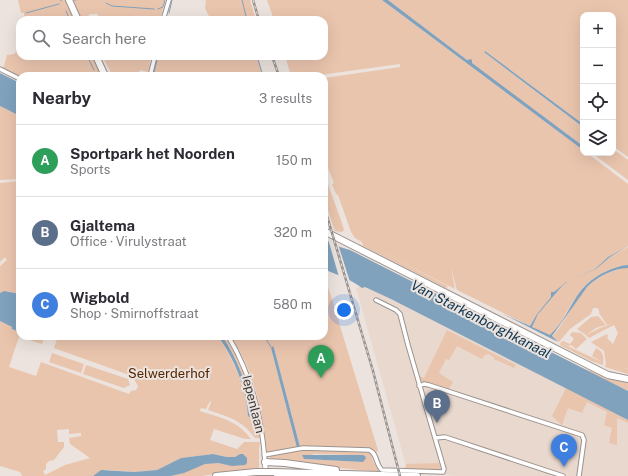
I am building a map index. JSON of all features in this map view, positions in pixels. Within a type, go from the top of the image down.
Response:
[{"type":"main road","points":[[69,0],[76,16]]},
{"type":"main road","points":[[98,60],[103,72]]},
{"type":"main road","points":[[328,234],[598,370],[628,380]]},
{"type":"main road","points":[[265,462],[334,469],[348,473]]},
{"type":"main road","points":[[216,476],[256,472],[293,476]]},
{"type":"main road","points":[[273,474],[348,473],[417,476]]},
{"type":"street","points":[[164,16],[168,0]]},
{"type":"street","points":[[151,72],[154,60]]},
{"type":"street","points":[[0,69],[16,77]]},
{"type":"street","points":[[264,455],[303,448],[369,450],[374,453],[379,467],[382,470],[443,472],[444,469],[419,386],[400,314],[396,310],[376,300]]},
{"type":"street","name":"Iepenlaan","points":[[230,340],[243,364],[252,386],[260,425],[266,476]]},
{"type":"street","points":[[419,386],[424,384],[429,385],[582,435],[584,440],[579,476]]},
{"type":"street","points":[[435,438],[445,437],[563,476]]},
{"type":"shaded area","points":[[365,285],[628,418],[628,476],[568,476],[552,471],[550,476],[457,476],[444,475],[440,469],[407,469],[356,288]]},
{"type":"green space","points":[[18,0],[67,0],[74,16],[24,16],[24,13],[21,13]]},
{"type":"green space","points":[[71,0],[165,0],[161,16],[98,16],[98,14],[90,14],[88,16],[79,16]]},
{"type":"green space","points":[[204,0],[250,0],[255,16],[209,16],[205,8],[206,1]]},
{"type":"green space","points":[[267,0],[382,0],[580,148],[580,156],[591,156],[628,184],[628,246],[608,257],[595,269],[566,282],[554,292],[551,292],[551,297],[537,314],[530,326],[457,290],[451,268],[455,289],[364,243],[448,286],[446,288],[363,246],[362,242],[355,238],[351,232],[338,195],[336,194],[332,184],[334,183],[328,168],[328,77],[400,67],[400,64],[328,74],[328,72],[290,72],[286,60],[328,60],[328,16],[273,16]]},
{"type":"green space","points":[[388,0],[628,0],[628,157],[616,148],[616,12],[580,12],[580,122],[485,51],[484,52],[580,125],[580,144],[471,63],[472,59],[467,60]]},
{"type":"green space","points":[[16,51],[16,60],[96,60],[101,72],[16,72],[16,75],[3,69],[7,55],[15,54]]},
{"type":"green space","points":[[104,60],[150,60],[148,72],[140,70],[139,72],[111,72]]},
{"type":"green space","points":[[157,60],[258,60],[262,72],[154,72]]},
{"type":"green space","points":[[0,106],[16,114],[16,179],[0,180]]},
{"type":"green space","points":[[616,151],[628,160],[628,180],[596,156],[616,156]]},
{"type":"green space","points":[[16,181],[16,294],[10,292],[0,293],[0,266],[7,260],[5,257],[0,262],[0,183]]},
{"type":"green space","points":[[328,184],[344,230],[342,232],[335,231],[328,211]]},
{"type":"green space","points":[[628,247],[628,265],[620,266],[607,271],[586,284],[551,335],[548,336],[532,328],[540,311],[562,286],[568,281],[596,269],[610,257]]},
{"type":"green space","points":[[623,268],[628,268],[628,374],[605,367],[604,351],[591,342],[607,334],[607,338],[613,344],[618,333],[614,325],[589,338],[586,335],[614,323],[607,325],[597,308],[593,308],[591,314],[570,329],[559,342],[552,337],[586,288],[600,277]]},
{"type":"green space","points":[[328,287],[378,450],[376,453],[371,449],[319,446],[300,447],[274,348],[271,348],[297,448],[267,453],[263,422],[256,392],[246,363],[233,340],[328,340]]},
{"type":"green space","points":[[598,316],[606,325],[596,328],[586,335],[577,329],[591,317]]},
{"type":"green space","name":"Selwerderhof","points":[[0,321],[16,330],[16,340],[18,340],[9,367],[36,376],[41,362],[129,394],[131,391],[136,390],[138,386],[132,376],[54,348],[57,340],[220,340],[234,364],[242,384],[248,416],[252,413],[247,392],[241,373],[224,340],[229,340],[233,347],[249,384],[256,410],[261,436],[260,438],[255,438],[245,427],[234,420],[208,410],[210,401],[206,409],[201,408],[200,411],[228,420],[240,428],[251,439],[245,439],[214,429],[210,440],[237,449],[244,442],[260,442],[259,469],[202,476],[171,476],[207,463],[231,465],[239,464],[235,457],[213,454],[181,458],[157,470],[134,472],[108,470],[93,476],[22,476],[20,472],[0,466]],"holes":[[[69,429],[69,434],[81,433],[81,436],[69,438],[70,444],[90,458],[65,465],[45,475],[43,471],[46,469],[46,464],[49,461],[54,460],[64,447],[64,442],[58,442],[57,430]]]},
{"type":"green space","points":[[447,330],[516,365],[514,368],[495,360],[489,354],[485,355],[482,359],[457,346],[449,360],[446,359],[439,373],[453,382],[449,389],[447,390],[421,381],[419,376],[424,378]]},
{"type":"green space","points":[[572,332],[581,333],[587,339],[576,349],[571,345],[569,346],[561,343],[602,362],[592,356],[596,348],[601,351],[603,355],[603,365],[591,361],[560,345],[561,342],[563,341],[570,344],[574,339],[570,335]]},
{"type":"green space","points":[[29,340],[44,340],[42,344]]},
{"type":"green space","points":[[52,353],[84,364],[81,373],[49,362]]},
{"type":"green space","points":[[86,365],[128,379],[130,385],[124,388],[83,374]]},
{"type":"green space","points":[[581,368],[628,382],[628,391]]},
{"type":"green space","points":[[566,388],[628,420],[628,423],[617,418],[617,445],[609,443],[612,428],[604,425],[607,412],[587,402],[582,413],[568,408],[562,425],[552,416]]},
{"type":"green space","points":[[303,449],[369,451],[376,467],[383,472],[270,460],[270,456]],"holes":[[[314,454],[349,455],[363,462],[304,459]]]},
{"type":"green space","points":[[439,463],[441,470],[405,469],[406,464]]},
{"type":"water","points":[[382,0],[388,0],[467,60],[471,59],[472,63],[580,144],[580,148]]},
{"type":"water","points":[[485,51],[580,122],[580,125],[484,52]]},
{"type":"water","points":[[0,73],[16,81],[16,114],[0,106]]},
{"type":"water","name":"Van Starkenborghkanaal","points":[[328,241],[350,250],[628,391],[628,420],[391,299],[365,287],[362,288],[328,271]]},
{"type":"water","points":[[628,246],[610,257],[596,269],[573,279],[595,269],[608,257]]},
{"type":"water","points":[[628,265],[628,268],[612,271],[587,287],[552,336],[558,342],[501,313],[530,326],[537,314],[551,297],[551,292],[554,292],[568,281],[538,314],[532,327],[550,335],[558,327],[579,292],[586,285],[595,277],[607,271],[620,266]]},
{"type":"water","points":[[4,291],[16,294],[16,330],[0,321],[0,293]]},
{"type":"water","points":[[221,340],[225,340],[228,345],[242,374],[248,394],[252,415],[251,418],[248,416],[245,395],[239,374]]},
{"type":"water","points":[[273,346],[300,447],[297,448],[271,348]]},
{"type":"water","points":[[213,454],[235,457],[243,454],[247,458],[247,463],[245,465],[232,466],[218,463],[205,464],[184,473],[171,476],[93,476],[101,470],[134,472],[157,470],[181,458]]},
{"type":"water","points":[[302,455],[363,455],[366,458],[363,462],[304,459]]},
{"type":"pier","points":[[328,239],[338,244],[350,282],[339,277]]},
{"type":"waterway","points":[[158,9],[163,7],[165,0]]},
{"type":"waterway","points":[[169,13],[172,0]]},
{"type":"waterway","points":[[242,0],[246,16]]},
{"type":"waterway","points":[[106,3],[112,6],[154,9]]},
{"type":"waterway","points":[[26,13],[59,4]]},
{"type":"waterway","points":[[66,11],[68,16]]},
{"type":"waterway","points":[[89,60],[94,70]]},
{"type":"waterway","points":[[154,72],[157,60]]},
{"type":"waterway","points":[[258,60],[262,72]]},
{"type":"waterway","points":[[267,340],[271,347]]},
{"type":"railway","points":[[253,0],[258,16]]},
{"type":"railway","points":[[273,60],[278,72]]},
{"type":"railway","points":[[328,219],[373,371],[400,476]]},
{"type":"place","name":"Sportpark het Noorden","points":[[321,378]]},
{"type":"place","name":"Gjaltema","points":[[437,423]]},
{"type":"place","name":"Wigbold","points":[[564,467]]}]
